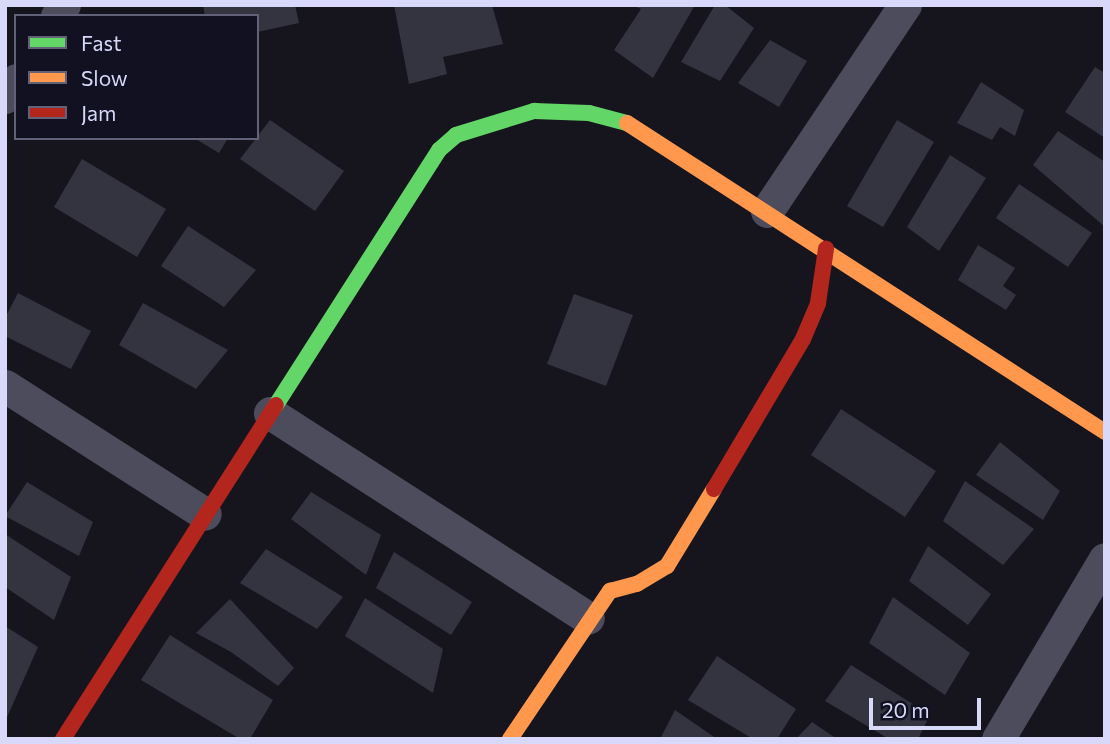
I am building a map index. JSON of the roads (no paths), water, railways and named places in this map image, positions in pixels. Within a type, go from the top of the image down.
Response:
[{"type":"street","points":[[767,211],[905,5]]},
{"type":"street","points":[[63,739],[439,150],[475,127],[534,111],[589,113],[637,126],[1105,432]]},
{"type":"street","points":[[510,739],[588,618],[610,591],[637,584],[667,566],[679,548],[803,339],[818,303],[826,249]]},
{"type":"street","points":[[5,386],[205,514]]},
{"type":"street","points":[[270,413],[588,618]]},
{"type":"street","points":[[998,739],[1105,559]]}]
